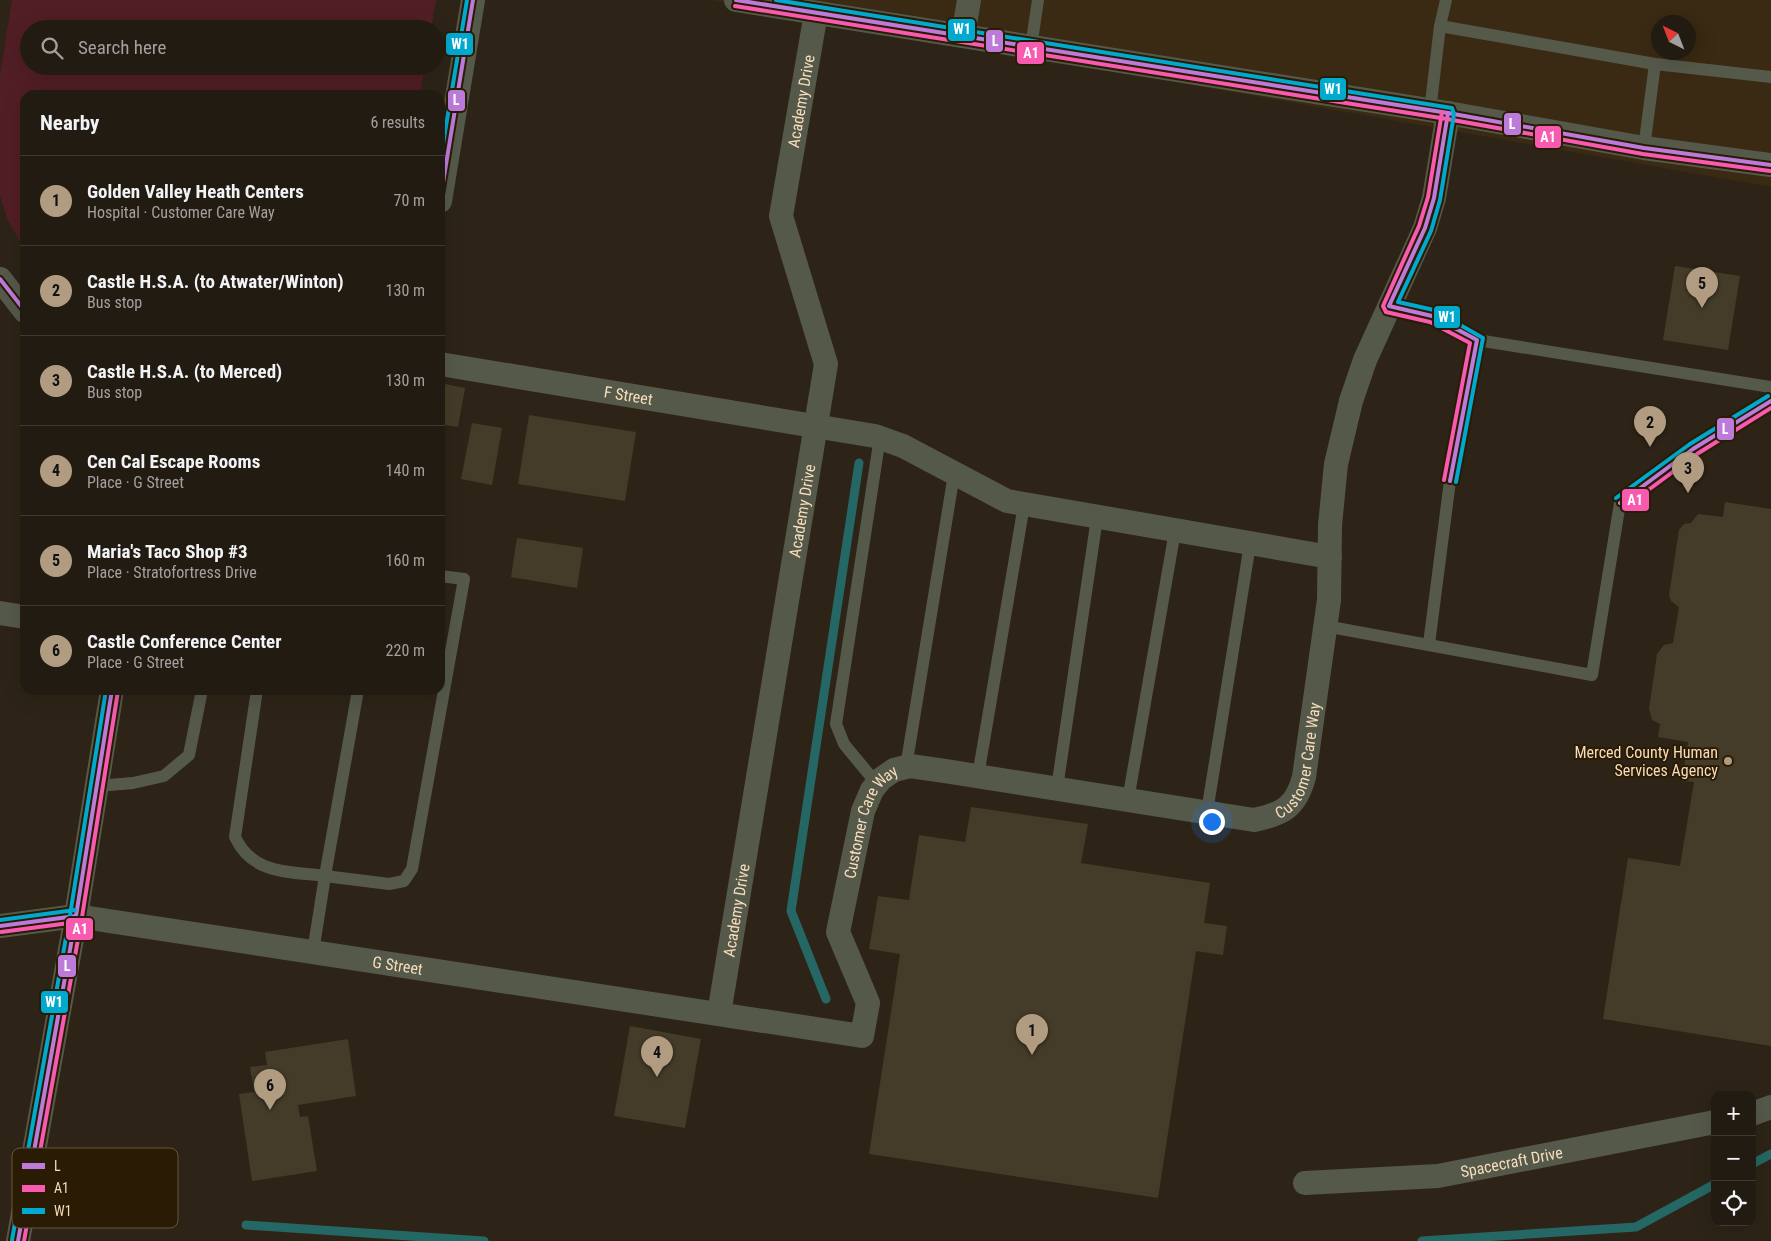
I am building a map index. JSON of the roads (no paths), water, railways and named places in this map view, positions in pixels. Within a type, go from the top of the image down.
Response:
[{"type":"street","points":[[445,171],[473,0]]},
{"type":"street","points":[[736,0],[1439,112],[1644,148],[1771,165]]},
{"type":"street","points":[[964,36],[969,0]]},
{"type":"street","name":"Academy Drive","points":[[719,1014],[826,364],[781,216],[816,13]]},
{"type":"street","name":"Customer Care Way","points":[[719,1014],[862,1036],[868,1003],[838,932],[863,811],[877,784],[894,770],[906,767],[978,776],[1254,820],[1274,816],[1288,808],[1300,793],[1329,600],[1332,488],[1342,437],[1365,360],[1425,228],[1434,198],[1439,112]]},
{"type":"street","points":[[0,279],[20,305]]},
{"type":"street","name":"F Street","points":[[445,365],[880,437],[903,446],[1007,501],[1024,506],[1330,557]]},
{"type":"street","points":[[0,613],[20,616]]},
{"type":"street","points":[[35,1148],[76,916],[111,695]]},
{"type":"street","name":"G Street","points":[[0,926],[76,916],[719,1014]]},
{"type":"street","points":[[1756,1113],[1771,1107]]},
{"type":"street","name":"Spacecraft Drive","points":[[1304,1183],[1438,1176],[1711,1123]]},
{"type":"street","points":[[18,1241],[20,1228]]},
{"type":"lane","points":[[1031,47],[1038,0]]},
{"type":"lane","points":[[1439,112],[1440,26],[1446,0]]},
{"type":"lane","points":[[1440,26],[1655,64],[1771,76]]},
{"type":"lane","points":[[1644,148],[1655,64]]},
{"type":"lane","points":[[1389,306],[1432,316],[1477,340],[1771,386]]},
{"type":"lane","points":[[1429,644],[1450,481],[1477,340]]},
{"type":"lane","points":[[1325,626],[1592,675],[1620,503],[1693,450],[1771,401]]},
{"type":"lane","points":[[877,784],[844,744],[836,724],[880,437]]},
{"type":"lane","points":[[906,767],[954,474]]},
{"type":"lane","points":[[978,776],[1024,506]]},
{"type":"lane","points":[[1057,788],[1097,518]]},
{"type":"lane","points":[[1128,800],[1175,531]]},
{"type":"lane","points":[[1207,812],[1250,544]]},
{"type":"lane","points":[[445,577],[464,579],[445,685]]},
{"type":"lane","points":[[97,786],[132,783],[164,776],[189,755],[201,695]]},
{"type":"lane","points":[[257,695],[235,837],[241,850],[263,868],[388,884],[404,881],[412,869],[443,695]]},
{"type":"lane","points":[[313,952],[357,695]]},
{"type":"waterway","points":[[826,999],[791,911],[859,463]]},
{"type":"waterway","points":[[1756,1162],[1771,1154]]},
{"type":"waterway","points":[[1422,1241],[1636,1227],[1711,1186]]},
{"type":"waterway","points":[[246,1225],[484,1241]]},
{"type":"place","name":"Maria's Taco Shop #3","points":[[1702,308]]},
{"type":"place","name":"Castle H.S.A. (to Atwater/Winton)","points":[[1650,447]]},
{"type":"place","name":"Castle H.S.A. (to Merced)","points":[[1688,493]]},
{"type":"place","name":"Merced County Human Services Agency","points":[[1728,761]]},
{"type":"place","name":"Golden Valley Heath Centers","points":[[1032,1055]]},
{"type":"place","name":"Cen Cal Escape Rooms","points":[[657,1077]]},
{"type":"place","name":"Castle Conference Center","points":[[270,1110]]}]
